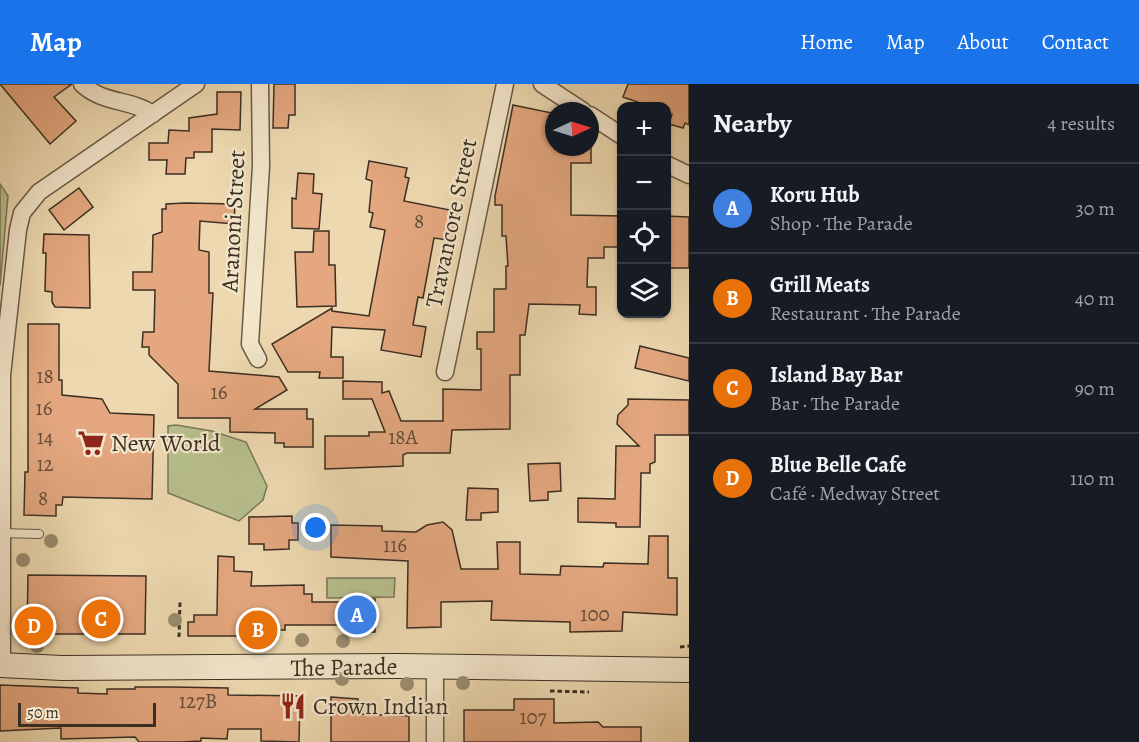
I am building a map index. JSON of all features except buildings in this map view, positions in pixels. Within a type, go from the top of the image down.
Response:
[{"type":"main road","name":"The Parade","points":[[1,665],[62,668],[435,666],[689,670]]},
{"type":"street","points":[[82,84],[103,98],[141,106],[153,114]]},
{"type":"street","points":[[1,665],[1,375],[4,330],[22,213],[39,192],[196,84]]},
{"type":"street","name":"Aranoni Street","points":[[258,358],[250,344],[261,166],[260,84]]},
{"type":"street","name":"Travancore Street","points":[[445,372],[505,84]]},
{"type":"street","points":[[542,84],[569,102]]},
{"type":"street","points":[[599,122],[617,133]]},
{"type":"street","points":[[671,166],[689,175]]},
{"type":"street","points":[[435,666],[435,742]]},
{"type":"lane","points":[[1,532],[39,534]]},
{"type":"path","points":[[179,637],[180,601]]},
{"type":"green space","points":[[0,184],[8,196],[0,286]]},
{"type":"green space","points":[[176,425],[212,431],[246,442],[267,486],[263,500],[239,521],[168,493],[168,426]]},
{"type":"green space","points":[[327,578],[395,578],[394,597],[327,598]]},
{"type":"place","name":"New World","points":[[91,443]]},
{"type":"place","name":"Koru Hub","points":[[357,615]]},
{"type":"place","name":"Island Bay Bar","points":[[101,619]]},
{"type":"place","name":"Blue Belle Cafe","points":[[34,626]]},
{"type":"place","name":"Grill Meats","points":[[258,630]]},
{"type":"place","name":"Crown Indian","points":[[293,706]]}]
